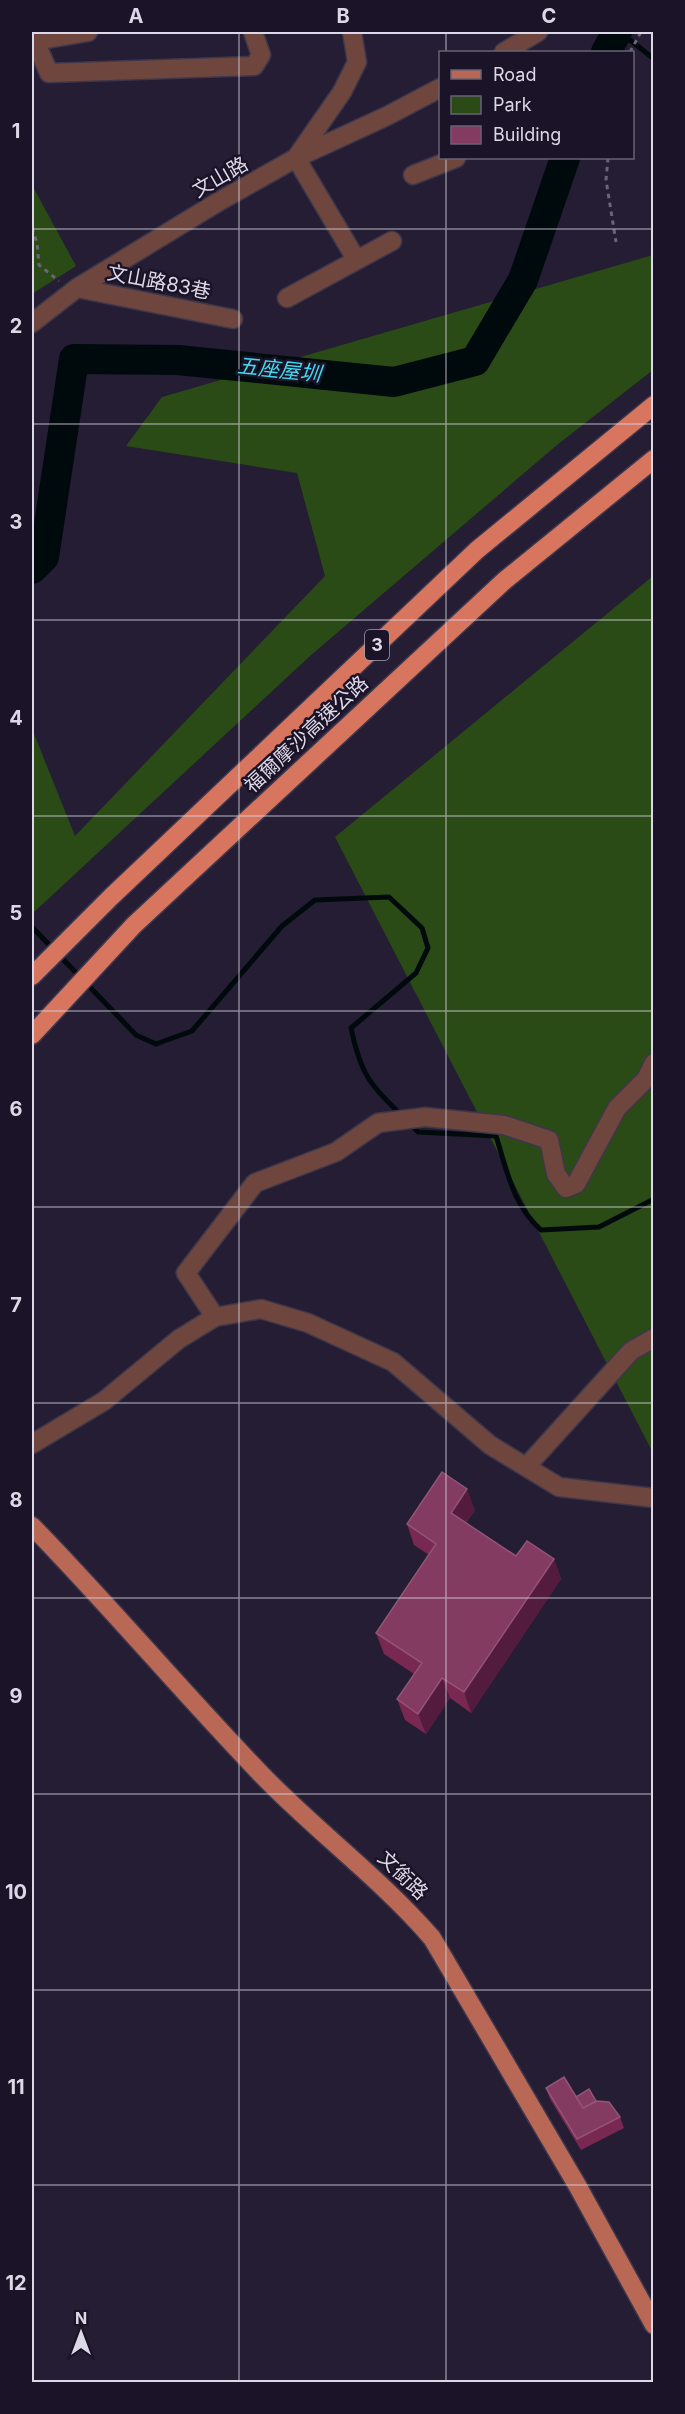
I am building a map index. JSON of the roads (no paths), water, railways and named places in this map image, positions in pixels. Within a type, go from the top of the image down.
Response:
[{"type":"highway","name":"福爾摩沙高速公路","points":[[32,975],[111,897],[477,550],[654,405]]},
{"type":"highway","name":"福爾摩沙高速公路","points":[[32,1035],[134,925],[504,581],[654,459]]},
{"type":"main road","name":"文銜路","points":[[32,1526],[263,1776],[411,1914],[432,1938],[577,2185],[654,2325]]},
{"type":"street","points":[[88,32],[35,41],[48,73],[254,66],[261,55],[253,32]]},
{"type":"street","points":[[352,32],[357,62],[342,92],[296,158],[356,259]]},
{"type":"street","points":[[506,51],[538,32]]},
{"type":"street","name":"文山路","points":[[32,323],[77,288],[218,202],[296,158],[439,89]]},
{"type":"street","points":[[413,175],[453,159]]},
{"type":"street","points":[[287,298],[392,241]]},
{"type":"street","name":"文山路83巷","points":[[77,288],[233,319]]},
{"type":"street","points":[[215,1317],[186,1273],[255,1183],[336,1152],[378,1123],[424,1117],[504,1125],[549,1140],[556,1174],[566,1188],[576,1184],[617,1108],[646,1079],[654,1063]]},
{"type":"street","points":[[32,1444],[104,1401],[179,1339],[215,1317],[261,1309],[308,1323],[393,1362],[490,1445],[559,1486],[654,1498]]},
{"type":"street","points":[[526,1467],[632,1351],[654,1338]]},
{"type":"waterway","name":"五座屋圳","points":[[607,51],[617,32]]},
{"type":"waterway","points":[[620,32],[654,59]]},
{"type":"waterway","name":"五座屋圳","points":[[32,569],[44,557],[74,359],[178,360],[394,382],[475,361],[523,280],[565,159]]},
{"type":"waterway","points":[[32,927],[136,1035],[156,1044],[192,1031],[282,926],[315,900],[389,897],[422,928],[428,948],[416,973],[351,1028],[359,1057],[368,1077],[402,1116]]},
{"type":"waterway","points":[[409,1123],[418,1132],[496,1136],[517,1198],[531,1220],[541,1230],[599,1227],[654,1199]]}]
